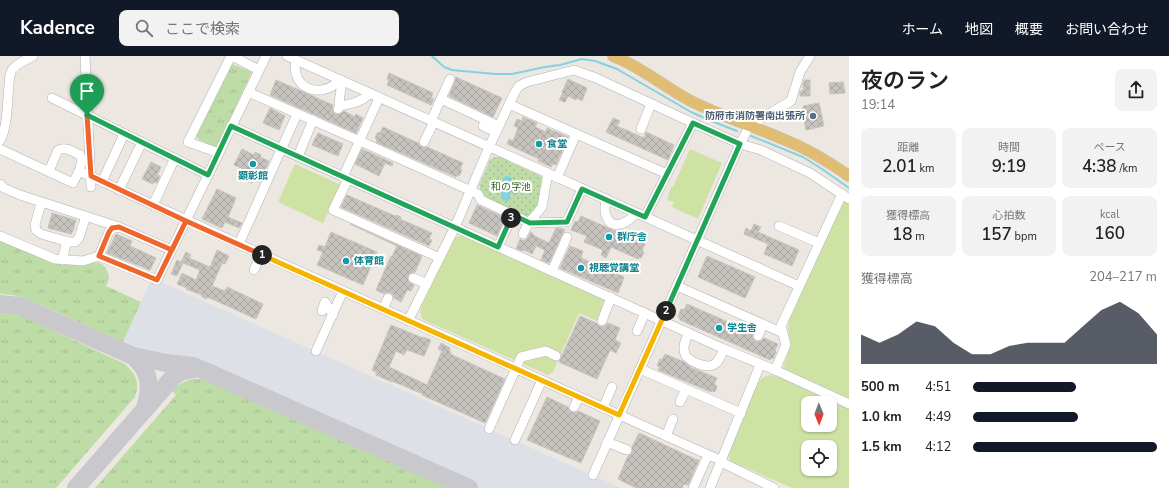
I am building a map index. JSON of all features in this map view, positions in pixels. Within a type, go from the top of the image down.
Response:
[{"type":"main road","points":[[613,56],[636,67],[688,99],[720,114],[787,140],[849,176]]},
{"type":"street","points":[[0,141],[4,132],[11,71],[16,66],[33,56]]},
{"type":"street","points":[[85,56],[91,187]]},
{"type":"street","points":[[219,153],[188,142],[231,56],[259,70]]},
{"type":"street","points":[[0,236],[55,259],[83,261],[99,256],[157,280],[266,56]]},
{"type":"street","points":[[593,475],[740,144],[750,125],[791,101],[800,72],[810,56]]},
{"type":"street","points":[[292,58],[298,79],[304,87],[312,91],[321,91],[330,88],[341,80]]},
{"type":"street","points":[[292,58],[799,286]]},
{"type":"street","points":[[408,321],[455,227],[489,147],[515,92],[519,86],[527,82],[574,70],[596,78],[740,144],[761,150],[810,173],[846,197],[819,243],[781,326],[786,345],[774,370]]},
{"type":"street","points":[[424,142],[450,78]]},
{"type":"street","points":[[341,80],[339,107],[363,99],[370,93]]},
{"type":"street","points":[[248,92],[478,194],[481,200],[488,204],[529,222],[567,222],[582,189]]},
{"type":"street","points":[[52,98],[208,175]]},
{"type":"street","points":[[379,98],[360,141],[333,210],[440,258]]},
{"type":"street","points":[[441,100],[497,129]]},
{"type":"street","points":[[509,104],[667,174]]},
{"type":"street","points":[[641,129],[651,104]]},
{"type":"street","points":[[239,244],[297,114]]},
{"type":"street","points":[[298,156],[313,120]]},
{"type":"street","points":[[645,217],[693,123]]},
{"type":"street","points":[[231,126],[849,404]]},
{"type":"street","points":[[483,126],[497,129]]},
{"type":"street","points":[[102,182],[124,134]]},
{"type":"street","points":[[523,234],[529,222],[542,207],[547,178],[553,176],[576,134]]},
{"type":"street","points":[[119,190],[142,142]]},
{"type":"street","points":[[0,149],[73,183],[80,171],[82,161],[80,155],[65,148],[61,148],[58,150],[49,171]]},
{"type":"street","points":[[153,205],[175,158]]},
{"type":"street","points":[[80,171],[186,221],[708,455],[774,488]]},
{"type":"street","points":[[0,184],[4,188],[20,196],[119,227],[172,250]]},
{"type":"street","points":[[606,199],[605,214],[614,225],[625,223],[636,213]]},
{"type":"street","points":[[41,202],[35,225],[36,230],[41,234],[75,242],[79,238],[86,216]]},
{"type":"street","points":[[498,247],[513,215]]},
{"type":"street","points":[[779,226],[819,243]]},
{"type":"street","points":[[99,256],[109,232],[112,228],[119,227]]},
{"type":"street","points":[[552,271],[566,237]]},
{"type":"street","points":[[804,248],[808,238]]},
{"type":"street","points":[[62,260],[67,241]]},
{"type":"street","points":[[254,270],[261,254]]},
{"type":"street","points":[[413,278],[427,284]]},
{"type":"street","points":[[677,286],[726,312],[783,333]]},
{"type":"street","points":[[316,351],[343,291]]},
{"type":"street","points":[[602,321],[611,297]]},
{"type":"street","points":[[383,309],[388,298]]},
{"type":"street","points":[[322,311],[325,302],[332,314]]},
{"type":"street","points":[[636,330],[645,313]]},
{"type":"street","points":[[758,336],[763,325]]},
{"type":"street","points":[[689,333],[684,348],[685,354],[688,358],[704,366],[711,366],[716,363],[724,349]]},
{"type":"street","points":[[489,429],[521,356],[546,351],[556,356]]},
{"type":"street","points":[[710,488],[760,365]]},
{"type":"street","points":[[640,369],[740,413]]},
{"type":"street","points":[[515,440],[532,413],[539,397],[542,380]]},
{"type":"street","points":[[603,408],[612,387]]},
{"type":"street","points":[[680,402],[686,389]]},
{"type":"street","points":[[574,407],[579,397]]},
{"type":"street","points":[[666,436],[673,419]]},
{"type":"street","points":[[607,442],[627,450]]},
{"type":"street","points":[[693,488],[708,455]]},
{"type":"path","points":[[206,112],[220,119],[209,143]]},
{"type":"path","points":[[488,204],[494,191],[492,185],[497,180],[499,174],[498,157]]},
{"type":"shaded area","points":[[152,278],[621,488],[454,488],[123,342]]},
{"type":"green space","points":[[232,64],[252,72],[216,148],[198,139],[195,134]]},
{"type":"green space","points":[[690,149],[722,163],[698,219],[672,207],[674,201],[667,200],[671,187],[673,187]]},
{"type":"green space","name":"和の字池","points":[[494,157],[499,157],[545,178],[540,206],[529,220],[483,199],[479,185],[490,160]]},
{"type":"green space","points":[[295,164],[341,185],[323,223],[278,202]]},
{"type":"green space","points":[[849,200],[849,399],[783,368],[789,350],[790,342],[788,328],[792,311],[843,202]]},
{"type":"green space","points":[[463,236],[602,298],[605,301],[605,305],[597,321],[579,313],[553,372],[548,375],[422,318],[420,313],[422,305],[455,238]]},
{"type":"green space","points":[[0,239],[85,264],[98,263],[103,265],[109,277],[106,286],[141,302],[123,342],[25,298],[0,294]]},
{"type":"green space","points":[[0,313],[22,316],[125,364],[132,371],[136,379],[137,387],[135,397],[56,488],[0,488]]},
{"type":"green space","points":[[771,375],[781,378],[822,396],[801,396],[801,432],[837,432],[837,403],[849,408],[849,488],[792,488],[730,461],[728,454],[758,382],[766,376]]},
{"type":"green space","points":[[195,379],[210,381],[448,488],[95,488],[176,395],[172,391],[182,383]]},
{"type":"water","points":[[506,176],[512,179],[511,185],[518,186],[518,193],[516,194],[510,192],[509,201],[501,198],[501,192],[505,189],[503,180]]},
{"type":"building","points":[[389,73],[433,93],[431,98],[434,99],[431,105],[387,85],[389,81],[387,79]]},
{"type":"building","points":[[456,77],[502,98],[493,117],[449,96]]},
{"type":"building","points":[[568,79],[587,88],[582,101],[568,96],[565,102],[559,100]]},
{"type":"building","points":[[276,80],[333,105],[332,109],[335,114],[340,114],[344,111],[355,117],[356,114],[363,118],[356,133],[270,95]]},
{"type":"building","points":[[804,80],[810,80],[810,96],[800,96],[800,91],[803,91]]},
{"type":"building","points":[[843,82],[845,93],[830,94],[829,83]]},
{"type":"building","points":[[819,103],[824,126],[806,130],[802,110],[804,110],[803,106]]},
{"type":"building","points":[[270,108],[285,116],[279,130],[263,123]]},
{"type":"building","name":"食堂","points":[[523,117],[537,123],[535,127],[546,132],[547,128],[568,137],[556,165],[553,164],[551,167],[538,161],[539,159],[507,144],[509,139],[513,141],[518,128],[514,126],[517,119],[522,121]]},
{"type":"building","points":[[613,118],[620,121],[617,126],[644,138],[646,132],[674,145],[668,160],[606,132]]},
{"type":"building","points":[[383,127],[418,143],[422,147],[427,147],[463,163],[459,176],[457,175],[456,177],[376,142],[377,140],[375,138]]},
{"type":"building","points":[[318,133],[343,144],[338,156],[312,145]]},
{"type":"building","name":"顕彰館","points":[[242,149],[254,155],[255,152],[261,155],[260,157],[269,161],[260,182],[254,179],[252,183],[247,181],[251,172],[234,165]]},
{"type":"building","points":[[362,149],[393,163],[392,166],[385,163],[379,176],[355,164]]},
{"type":"building","points":[[151,162],[161,167],[157,175],[160,176],[157,183],[154,182],[153,184],[142,179]]},
{"type":"building","points":[[217,189],[236,198],[228,217],[242,223],[239,228],[225,222],[222,228],[202,219]]},
{"type":"building","points":[[347,195],[395,216],[401,217],[400,219],[432,233],[429,239],[432,240],[429,246],[341,207]]},
{"type":"building","points":[[477,205],[505,218],[497,236],[469,223]]},
{"type":"building","points":[[52,213],[76,220],[71,234],[48,228]]},
{"type":"building","name":"群庁舎","points":[[581,216],[645,244],[642,250],[644,252],[641,258],[639,257],[638,259],[611,247],[606,258],[601,255],[603,250],[584,242],[587,236],[571,230],[575,221],[578,222]]},
{"type":"building","points":[[350,224],[422,256],[415,272],[408,275],[408,281],[414,285],[411,291],[407,290],[401,302],[394,298],[391,293],[387,292],[384,294],[376,290],[397,246]]},
{"type":"building","points":[[754,224],[761,227],[758,232],[799,250],[792,266],[764,254],[768,244],[744,234],[746,228],[751,231]]},
{"type":"building","points":[[556,228],[565,230],[549,263],[541,260],[545,250],[536,246],[532,254],[524,250],[516,249],[520,239],[523,241],[527,239],[531,232],[533,235],[549,243]]},
{"type":"building","name":"体育館","points":[[331,232],[377,252],[363,285],[317,265],[323,252],[317,250],[319,245],[325,247]]},
{"type":"building","points":[[116,234],[132,241],[130,246],[156,258],[150,270],[107,253]]},
{"type":"building","name":"視聴覚講堂","points":[[570,246],[583,251],[581,258],[624,277],[618,293],[560,268]]},
{"type":"building","points":[[217,250],[229,256],[225,264],[222,263],[212,286],[225,291],[227,287],[263,304],[256,319],[207,297],[206,299],[201,296],[202,295],[177,284],[182,273],[196,280],[200,270],[181,262],[186,252],[191,255],[189,258],[210,267]]},
{"type":"building","points":[[707,256],[755,277],[745,298],[698,277]]},
{"type":"building","points":[[177,260],[183,263],[177,276],[171,274]]},
{"type":"building","name":"学生舎","points":[[687,304],[753,333],[752,337],[756,342],[761,341],[764,338],[778,344],[773,359],[771,358],[770,360],[680,320],[678,317],[681,309],[684,310]]},
{"type":"building","points":[[580,316],[596,323],[600,327],[605,326],[608,323],[620,328],[615,340],[621,343],[616,353],[610,350],[597,379],[559,362]]},
{"type":"building","points":[[391,325],[431,340],[424,356],[407,350],[404,355],[396,351],[389,367],[427,385],[442,351],[438,349],[441,343],[450,348],[450,354],[505,379],[485,423],[422,395],[423,394],[376,375],[376,372],[372,370]]},
{"type":"building","points":[[665,354],[684,362],[692,368],[717,378],[714,384],[717,386],[715,392],[711,392],[658,370],[660,367],[657,366],[660,359],[662,360]]},
{"type":"building","points":[[547,397],[568,407],[572,412],[575,413],[578,411],[600,421],[581,463],[527,440]]},
{"type":"building","points":[[639,433],[699,460],[688,485],[684,484],[682,488],[636,488],[618,479],[628,456],[632,453],[632,447]]},
{"type":"waterway","points":[[432,56],[444,67],[452,70],[495,74],[512,74],[560,65],[582,59],[595,61],[617,69],[691,112],[737,131]]},
{"type":"waterway","points":[[751,136],[803,157],[849,188]]},
{"type":"taxiway","points":[[0,304],[20,306],[133,356],[143,368],[148,381],[149,388],[144,410]]},
{"type":"taxiway","points":[[133,356],[166,363],[193,366],[469,488]]},
{"type":"taxiway","points":[[76,488],[174,376],[182,371],[195,369]]},
{"type":"place","name":"防府市消防署南出張所","points":[[813,116]]},
{"type":"place","name":"食堂","points":[[539,144]]},
{"type":"place","name":"顕彰館","points":[[253,164]]},
{"type":"place","name":"群庁舎","points":[[609,237]]},
{"type":"place","name":"体育館","points":[[346,261]]},
{"type":"place","name":"視聴覚講堂","points":[[581,268]]},
{"type":"place","name":"学生舎","points":[[719,328]]},
{"type":"route","points":[[87,115],[91,176],[186,221],[172,250],[119,227],[112,228],[109,232],[99,256],[157,280],[186,221],[619,415],[740,144],[693,123],[645,217],[582,189],[567,222],[530,223],[513,215],[498,247],[231,126],[208,175],[87,115]]}]
